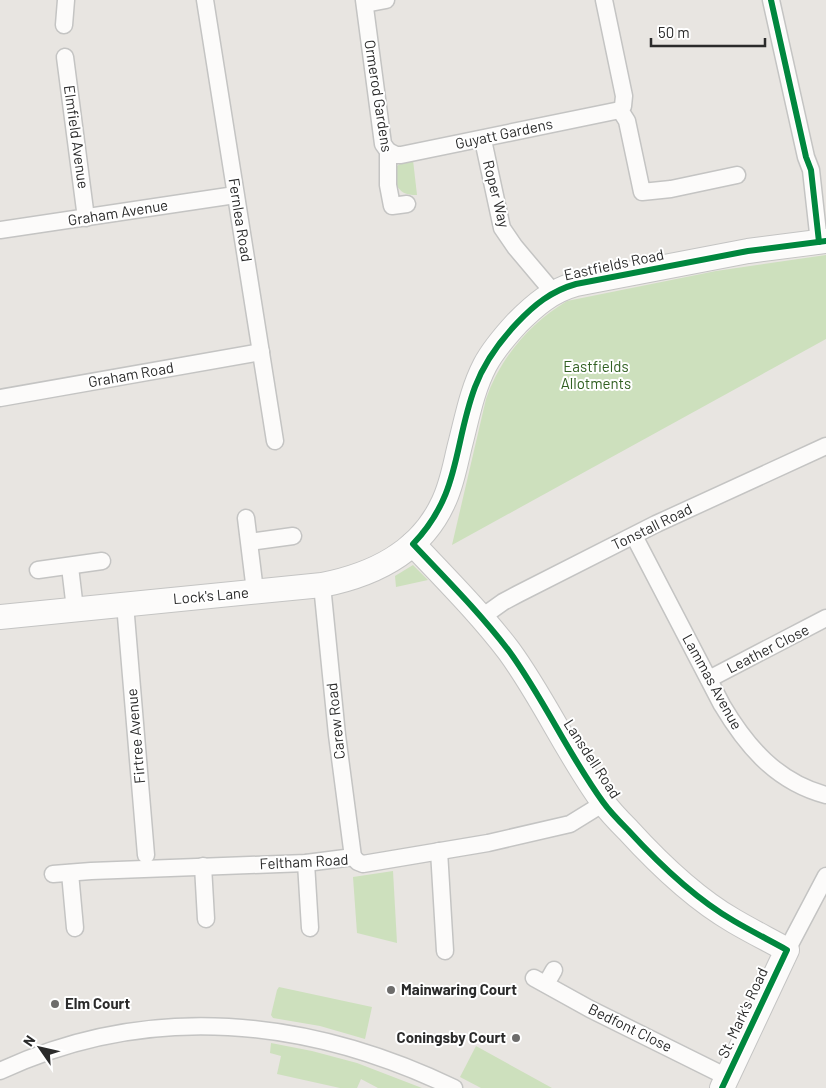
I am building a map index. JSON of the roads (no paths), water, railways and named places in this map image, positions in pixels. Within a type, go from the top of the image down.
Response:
[{"type":"street","points":[[64,25],[66,0]]},
{"type":"street","name":"Fernlea Road","points":[[205,0],[275,441]]},
{"type":"street","points":[[364,2],[386,0]]},
{"type":"street","points":[[604,0],[624,96],[620,110],[627,121],[642,192],[671,189],[737,175]]},
{"type":"street","points":[[771,0],[806,158],[811,170],[823,242]]},
{"type":"street","name":"Ormerod Gardens","points":[[364,2],[383,144],[388,151],[387,169],[392,206],[407,204]]},
{"type":"street","name":"Elmfield Avenue","points":[[65,57],[86,218]]},
{"type":"street","name":"Guyatt Gardens","points":[[388,151],[401,155],[482,140],[620,110]]},
{"type":"street","name":"Roper Way","points":[[482,140],[502,228],[515,247],[553,292]]},
{"type":"street","name":"Graham Avenue","points":[[0,230],[235,195]]},
{"type":"street","name":"Eastfields Road","points":[[413,544],[429,526],[447,494],[472,395],[485,365],[512,328],[532,308],[553,292],[576,284],[711,257],[823,242]]},
{"type":"street","name":"Graham Road","points":[[0,398],[261,352]]},
{"type":"street","name":"Tonstall Road","points":[[482,617],[518,594],[664,520],[826,446]]},
{"type":"street","points":[[246,518],[255,592]]},
{"type":"street","points":[[250,542],[293,536]]},
{"type":"street","name":"Lammas Avenue","points":[[634,536],[722,705],[737,730],[758,756],[781,775],[826,795]]},
{"type":"street","name":"Lock's Lane","points":[[0,617],[322,584],[352,578],[371,571],[397,557],[413,544]]},
{"type":"street","name":"Lansdell Road","points":[[413,544],[482,617],[510,652],[604,803],[653,856],[689,889],[733,921],[787,950]]},
{"type":"street","points":[[38,570],[102,562]]},
{"type":"street","points":[[70,566],[75,609]]},
{"type":"street","name":"Carew Road","points":[[322,584],[353,857]]},
{"type":"street","name":"Firtree Avenue","points":[[125,604],[146,854]]},
{"type":"street","name":"Leather Close","points":[[709,679],[826,618]]},
{"type":"street","name":"Feltham Road","points":[[53,874],[306,863],[353,857],[363,864],[488,843],[570,824],[604,803]]},
{"type":"street","points":[[439,851],[446,952]]},
{"type":"street","points":[[306,863],[310,928]]},
{"type":"street","points":[[203,866],[206,918]]},
{"type":"street","points":[[70,873],[75,928]]},
{"type":"street","points":[[787,950],[826,876]]},
{"type":"street","name":"St. Mark's Road","points":[[725,1083],[787,950]]},
{"type":"street","name":"Bedfont Close","points":[[554,970],[540,981],[725,1083]]},
{"type":"street","points":[[0,1071],[46,1051],[112,1034],[148,1028],[222,1026],[285,1033],[323,1041],[377,1056],[454,1088]]},
{"type":"place","name":"Mainwaring Court","points":[[391,990]]},
{"type":"place","name":"Elm Court","points":[[55,1004]]},
{"type":"place","name":"Coningsby Court","points":[[516,1038]]},
{"type":"park label","name":"Eastfields Allotments","points":[[596,376]]}]
